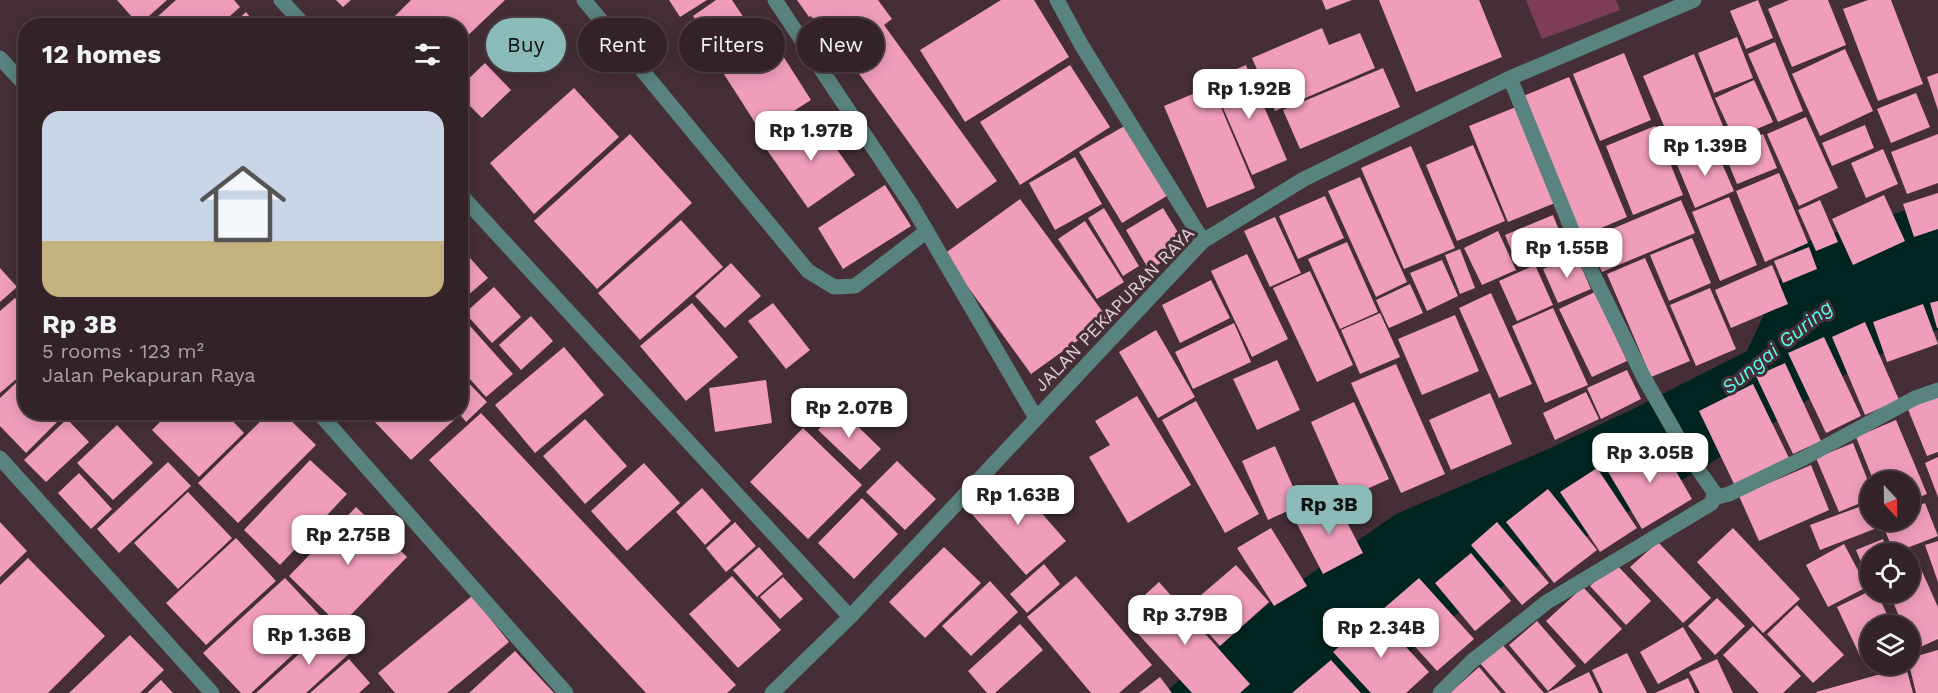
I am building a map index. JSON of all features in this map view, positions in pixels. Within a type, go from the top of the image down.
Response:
[{"type":"street","points":[[281,0],[298,18]]},
{"type":"street","points":[[584,0],[808,271],[834,287],[855,286],[927,231]]},
{"type":"street","points":[[775,0],[906,196],[1036,418]]},
{"type":"street","points":[[1057,0],[1082,46],[1203,241]]},
{"type":"street","name":"JALAN PEKAPURAN RAYA","points":[[772,693],[850,617],[1203,241],[1304,179],[1510,78],[1694,0]]},
{"type":"street","points":[[0,58],[18,77]]},
{"type":"street","points":[[1440,693],[1471,662],[1547,602],[1712,504],[1714,498],[1712,488],[1688,455],[1643,376],[1574,235],[1510,78]]},
{"type":"street","points":[[468,203],[850,617]]},
{"type":"street","points":[[1714,498],[1729,494],[1804,458],[1915,398],[1938,390]]},
{"type":"street","points":[[325,420],[566,693]]},
{"type":"street","points":[[0,458],[212,693]]},
{"type":"shaded area","points":[[1526,0],[1616,0],[1620,10],[1542,39]]},
{"type":"water","name":"Sungai Guring","points":[[1938,200],[1938,330],[1867,360],[1742,444],[1435,627],[1369,693],[1164,693],[1275,599],[1396,514],[1546,450],[1747,351],[1796,245]]},
{"type":"building","points":[[117,0],[167,0],[147,18],[133,18]]},
{"type":"building","points":[[176,0],[234,0],[240,7],[228,18],[156,18]]},
{"type":"building","points":[[336,0],[351,0],[343,7]]},
{"type":"building","points":[[411,0],[505,0],[468,35],[468,18],[393,18]]},
{"type":"building","points":[[669,0],[707,0],[680,17]]},
{"type":"building","points":[[716,0],[732,0],[744,18],[694,18],[693,16]]},
{"type":"building","points":[[797,0],[878,0],[892,19],[884,25],[884,18],[809,17]]},
{"type":"building","points":[[1001,0],[1034,0],[1069,57],[965,122],[920,50]]},
{"type":"building","points":[[1322,0],[1352,0],[1326,10]]},
{"type":"building","points":[[1379,0],[1479,0],[1502,57],[1416,92]]},
{"type":"building","points":[[1758,0],[1773,38],[1746,49],[1730,11]]},
{"type":"building","points":[[1789,0],[1828,0],[1846,45],[1792,67],[1768,9]]},
{"type":"building","points":[[1868,0],[1891,0],[1923,84],[1878,101],[1843,9]]},
{"type":"building","points":[[246,12],[251,18],[240,18]]},
{"type":"building","points":[[884,25],[997,181],[957,209],[858,72],[884,72]]},
{"type":"building","points":[[1322,28],[1329,45],[1360,33],[1375,68],[1275,111],[1252,58]]},
{"type":"building","points":[[1737,37],[1753,78],[1714,93],[1698,53]]},
{"type":"building","points":[[1775,42],[1803,111],[1778,122],[1748,54]]},
{"type":"building","points":[[1845,49],[1873,111],[1820,136],[1792,74]]},
{"type":"building","points":[[1624,53],[1651,120],[1600,141],[1573,74]]},
{"type":"building","points":[[1694,54],[1727,136],[1677,157],[1643,76]]},
{"type":"building","points":[[785,59],[811,100],[761,132],[723,72],[785,72]]},
{"type":"building","points":[[485,63],[486,72],[494,72],[511,90],[482,118],[468,104],[468,79]]},
{"type":"building","points":[[1070,65],[1110,127],[1020,185],[980,122]]},
{"type":"building","points":[[1246,65],[1287,160],[1252,175],[1211,80]]},
{"type":"building","points":[[1383,68],[1400,107],[1300,149],[1283,110]]},
{"type":"building","points":[[1938,73],[1938,110],[1927,77]]},
{"type":"building","points":[[1569,77],[1627,217],[1580,237],[1521,97]]},
{"type":"building","points":[[1754,80],[1773,122],[1734,139],[1715,98]]},
{"type":"building","points":[[1212,86],[1255,188],[1207,208],[1164,106]]},
{"type":"building","points":[[574,88],[619,137],[534,214],[490,163]]},
{"type":"building","points":[[1916,93],[1930,127],[1891,143],[1877,109]]},
{"type":"building","points":[[1516,107],[1555,203],[1508,222],[1469,126]]},
{"type":"building","points":[[814,117],[855,175],[808,208],[767,150]]},
{"type":"building","points":[[1806,117],[1838,188],[1799,206],[1767,134]]},
{"type":"building","points":[[1128,124],[1170,194],[1122,223],[1079,152]]},
{"type":"building","points":[[1865,125],[1874,148],[1832,166],[1822,143]]},
{"type":"building","points":[[1655,126],[1683,195],[1633,215],[1606,146]]},
{"type":"building","points":[[630,134],[692,203],[597,289],[534,221]]},
{"type":"building","points":[[1763,134],[1777,168],[1737,184],[1723,150]]},
{"type":"building","points":[[1938,134],[1938,183],[1907,194],[1891,152]]},
{"type":"building","points":[[1473,145],[1505,221],[1457,241],[1426,165]]},
{"type":"building","points":[[1714,145],[1734,191],[1695,208],[1676,162]]},
{"type":"building","points":[[1411,146],[1455,248],[1404,269],[1361,168]]},
{"type":"building","points":[[1883,149],[1898,184],[1866,198],[1851,163]]},
{"type":"building","points":[[1075,157],[1102,204],[1055,230],[1029,183]]},
{"type":"building","points":[[1779,173],[1808,243],[1765,262],[1736,191]]},
{"type":"building","points":[[1360,177],[1407,282],[1376,297],[1328,191]]},
{"type":"building","points":[[885,185],[911,226],[843,269],[818,228]]},
{"type":"building","points":[[1938,193],[1938,229],[1914,237],[1903,204]]},
{"type":"building","points":[[1884,195],[1905,241],[1853,265],[1832,219]]},
{"type":"building","points":[[1325,196],[1344,238],[1298,259],[1279,216]]},
{"type":"building","points":[[1729,197],[1757,265],[1720,281],[1692,212]]},
{"type":"building","points":[[1020,199],[1108,319],[1031,374],[944,254]]},
{"type":"building","points":[[1681,200],[1695,233],[1602,272],[1588,239]]},
{"type":"building","points":[[1820,200],[1838,242],[1816,251],[1798,210]]},
{"type":"building","points":[[1104,208],[1139,266],[1123,276],[1088,218]]},
{"type":"building","points":[[1163,208],[1187,247],[1149,270],[1126,230]]},
{"type":"building","points":[[1553,215],[1566,248],[1518,267],[1505,235]]},
{"type":"building","points":[[1275,217],[1301,273],[1270,287],[1244,231]]},
{"type":"building","points":[[681,220],[723,267],[640,340],[598,293]]},
{"type":"building","points":[[1085,221],[1124,282],[1097,299],[1058,239]]},
{"type":"building","points":[[1498,231],[1516,270],[1482,285],[1464,248]]},
{"type":"building","points":[[1692,238],[1711,283],[1669,301],[1650,255]]},
{"type":"building","points":[[1347,242],[1378,312],[1340,329],[1308,259]]},
{"type":"building","points":[[1809,247],[1817,269],[1783,283],[1774,261]]},
{"type":"building","points":[[1460,249],[1475,288],[1460,294],[1445,255]]},
{"type":"building","points":[[1247,254],[1288,339],[1252,357],[1211,271]]},
{"type":"building","points":[[1576,255],[1591,289],[1558,303],[1543,269]]},
{"type":"building","points":[[468,256],[488,278],[468,295]]},
{"type":"building","points":[[1645,258],[1690,361],[1651,377],[1607,274]]},
{"type":"building","points":[[1442,260],[1458,296],[1427,311],[1410,273]]},
{"type":"building","points":[[731,263],[761,296],[725,328],[695,296]]},
{"type":"building","points":[[1535,265],[1553,305],[1517,321],[1499,281]]},
{"type":"building","points":[[1772,265],[1788,304],[1731,328],[1715,290]]},
{"type":"building","points":[[0,268],[17,287],[0,302]]},
{"type":"building","points":[[1310,271],[1353,365],[1317,382],[1273,288]]},
{"type":"building","points":[[1211,280],[1230,318],[1180,343],[1162,305]]},
{"type":"building","points":[[1410,284],[1423,313],[1389,328],[1376,300]]},
{"type":"building","points":[[494,287],[521,317],[492,343],[468,316],[468,310]]},
{"type":"building","points":[[1710,288],[1736,349],[1696,366],[1670,305]]},
{"type":"building","points":[[1595,292],[1627,361],[1592,377],[1559,309]]},
{"type":"building","points":[[1491,293],[1532,384],[1499,398],[1459,308]]},
{"type":"building","points":[[15,298],[18,301],[18,378],[0,393],[0,311]]},
{"type":"building","points":[[1938,301],[1938,328],[1937,328],[1930,303]]},
{"type":"building","points":[[692,303],[738,357],[686,401],[640,346]]},
{"type":"building","points":[[773,303],[810,350],[786,369],[748,321]]},
{"type":"building","points":[[1923,304],[1938,344],[1887,362],[1873,322]]},
{"type":"building","points":[[1553,308],[1588,385],[1545,403],[1512,326]]},
{"type":"building","points":[[1380,313],[1400,357],[1360,374],[1341,330]]},
{"type":"building","points":[[1455,315],[1479,371],[1422,395],[1398,339]]},
{"type":"building","points":[[531,316],[553,341],[521,370],[499,345]]},
{"type":"building","points":[[1865,322],[1899,400],[1865,415],[1832,337]]},
{"type":"building","points":[[1234,323],[1251,362],[1193,389],[1175,352]]},
{"type":"building","points":[[468,324],[513,374],[486,397],[468,377]]},
{"type":"building","points":[[1156,330],[1195,397],[1158,418],[1119,352]]},
{"type":"building","points":[[1824,337],[1861,416],[1826,433],[1788,353]]},
{"type":"building","points":[[564,347],[604,395],[535,453],[495,405]]},
{"type":"building","points":[[1277,360],[1300,410],[1257,430],[1233,379]]},
{"type":"building","points":[[1785,363],[1821,441],[1793,454],[1756,376]]},
{"type":"building","points":[[1396,364],[1445,474],[1401,493],[1351,383]]},
{"type":"building","points":[[1627,370],[1641,399],[1601,419],[1587,388]]},
{"type":"building","points":[[766,380],[772,423],[715,432],[709,388]]},
{"type":"building","points":[[18,381],[18,420],[59,420],[26,453],[0,426],[0,398]]},
{"type":"building","points":[[468,382],[487,402],[466,422],[464,420],[468,420]]},
{"type":"building","points":[[1753,384],[1790,460],[1735,486],[1699,411]]},
{"type":"building","points":[[1586,392],[1599,419],[1555,440],[1543,413]]},
{"type":"building","points":[[1490,393],[1512,444],[1451,470],[1429,420]]},
{"type":"building","points":[[1938,395],[1938,452],[1927,456],[1907,407]]},
{"type":"building","points":[[1137,396],[1191,485],[1128,523],[1089,457],[1110,445],[1095,421]]},
{"type":"building","points":[[1196,401],[1259,514],[1225,533],[1162,420]]},
{"type":"building","points":[[1354,402],[1389,479],[1345,499],[1311,422]]},
{"type":"building","points":[[839,408],[881,449],[860,470],[818,430]]},
{"type":"building","points":[[481,413],[736,685],[727,693],[646,693],[429,460]]},
{"type":"building","points":[[585,419],[627,466],[585,504],[543,456]]},
{"type":"building","points":[[66,420],[89,442],[46,482],[24,460]]},
{"type":"building","points":[[162,420],[232,420],[244,433],[199,477],[152,430]]},
{"type":"building","points":[[262,420],[290,420],[316,445],[238,523],[198,483]]},
{"type":"building","points":[[373,420],[454,420],[411,460]]},
{"type":"building","points":[[1896,420],[1917,471],[1870,471],[1856,437]]},
{"type":"building","points":[[117,425],[153,463],[113,500],[77,463]]},
{"type":"building","points":[[803,428],[862,485],[808,539],[750,482]]},
{"type":"building","points":[[1658,440],[1692,499],[1642,529],[1607,470]]},
{"type":"building","points":[[1853,443],[1864,471],[1860,471],[1860,503],[1839,512],[1816,458]]},
{"type":"building","points":[[1275,446],[1301,505],[1268,520],[1242,461]]},
{"type":"building","points":[[1938,457],[1938,497],[1925,463]]},
{"type":"building","points":[[310,460],[347,494],[280,565],[244,530]]},
{"type":"building","points":[[897,461],[936,499],[905,530],[866,492]]},
{"type":"building","points":[[168,462],[191,486],[119,553],[97,529]]},
{"type":"building","points":[[644,463],[680,503],[627,551],[591,511]]},
{"type":"building","points":[[1811,465],[1829,510],[1759,541],[1739,496]]},
{"type":"building","points":[[1597,468],[1637,528],[1600,552],[1560,492]]},
{"type":"building","points":[[79,473],[112,509],[91,529],[58,493]]},
{"type":"building","points":[[1010,477],[1066,541],[1026,575],[970,512]]},
{"type":"building","points":[[1920,477],[1927,494],[1920,497]]},
{"type":"building","points":[[702,488],[731,521],[705,545],[676,512]]},
{"type":"building","points":[[1548,489],[1597,550],[1554,583],[1506,522]]},
{"type":"building","points":[[188,492],[232,538],[178,589],[134,543]]},
{"type":"building","points":[[862,498],[898,534],[854,579],[818,543]]},
{"type":"building","points":[[1335,499],[1363,553],[1323,574],[1295,520]]},
{"type":"building","points":[[1925,503],[1938,536],[1920,543],[1890,543],[1885,531],[1920,531],[1920,505]]},
{"type":"building","points":[[356,507],[407,557],[340,626],[289,576]]},
{"type":"building","points":[[1860,507],[1860,531],[1869,531],[1820,550],[1810,525]]},
{"type":"building","points":[[0,522],[27,551],[0,577]]},
{"type":"building","points":[[735,522],[756,546],[726,572],[706,548]]},
{"type":"building","points":[[1497,522],[1549,583],[1522,605],[1471,545]]},
{"type":"building","points":[[1271,528],[1307,586],[1274,606],[1237,548]]},
{"type":"building","points":[[1733,528],[1800,599],[1763,633],[1697,562]]},
{"type":"building","points":[[236,538],[276,581],[206,645],[166,603]]},
{"type":"building","points":[[1938,541],[1938,582],[1925,545]]},
{"type":"building","points":[[1658,542],[1711,598],[1683,623],[1630,567]]},
{"type":"building","points":[[1844,544],[1860,574],[1860,591],[1828,607],[1806,565]]},
{"type":"building","points":[[759,547],[783,574],[757,597],[733,570]]},
{"type":"building","points":[[944,547],[981,583],[925,638],[889,602]]},
{"type":"building","points":[[1860,548],[1860,560],[1856,550]]},
{"type":"building","points":[[1471,553],[1511,601],[1475,631],[1435,583]]},
{"type":"building","points":[[28,558],[105,636],[48,693],[0,693],[0,585]]},
{"type":"building","points":[[1615,563],[1651,601],[1626,625],[1590,586]]},
{"type":"building","points":[[1044,564],[1060,584],[1027,613],[1010,594]]},
{"type":"building","points":[[1236,565],[1269,602],[1220,646],[1186,608]]},
{"type":"building","points":[[1920,567],[1938,607],[1938,639],[1920,647],[1920,615],[1898,615],[1894,603],[1920,603]]},
{"type":"building","points":[[732,576],[781,630],[738,668],[689,614]]},
{"type":"building","points":[[1076,576],[1152,665],[1119,693],[1091,693],[1027,617]]},
{"type":"building","points":[[783,577],[803,599],[780,619],[760,597]]},
{"type":"building","points":[[285,578],[327,623],[251,693],[241,693],[203,653]]},
{"type":"building","points":[[1419,578],[1474,639],[1437,671],[1382,610]]},
{"type":"building","points":[[990,581],[1018,612],[971,656],[942,626]]},
{"type":"building","points":[[1159,582],[1250,684],[1240,693],[1192,693],[1130,625],[1144,613],[1135,604]]},
{"type":"building","points":[[1583,587],[1622,629],[1585,664],[1546,621]]},
{"type":"building","points":[[472,596],[509,642],[447,693],[395,693],[378,673]]},
{"type":"building","points":[[1860,596],[1860,603],[1882,603],[1887,615],[1860,615],[1860,656],[1837,607]]},
{"type":"building","points":[[1717,598],[1745,626],[1715,655],[1688,626]]},
{"type":"building","points":[[1797,605],[1844,655],[1813,683],[1767,634]]},
{"type":"building","points":[[1376,614],[1429,672],[1406,693],[1371,693],[1333,652]]},
{"type":"building","points":[[1537,621],[1576,666],[1548,691],[1509,645]]},
{"type":"building","points":[[1020,624],[1043,650],[995,693],[987,693],[968,671]]},
{"type":"building","points":[[1753,626],[1801,676],[1783,693],[1759,693],[1723,655]]},
{"type":"building","points":[[329,627],[351,652],[306,693],[256,693]]},
{"type":"building","points":[[1683,627],[1702,659],[1658,684],[1640,652]]},
{"type":"building","points":[[130,635],[164,670],[140,693],[69,693]]},
{"type":"building","points":[[1501,643],[1544,693],[1506,693],[1479,662]]},
{"type":"building","points":[[1938,650],[1938,693],[1916,693],[1912,675],[1920,675],[1920,655]]},
{"type":"building","points":[[515,651],[554,693],[469,693]]},
{"type":"building","points":[[1627,653],[1647,693],[1603,693],[1592,670]]},
{"type":"building","points":[[349,659],[370,683],[359,693],[310,693]]},
{"type":"building","points":[[1717,659],[1733,693],[1700,693],[1689,672]]},
{"type":"building","points":[[1331,660],[1361,693],[1292,693]]},
{"type":"building","points":[[1479,667],[1501,693],[1450,693]]},
{"type":"building","points":[[1589,672],[1599,693],[1546,693]]},
{"type":"building","points":[[1877,675],[1908,675],[1913,693],[1817,693]]},
{"type":"building","points":[[1160,677],[1172,693],[1139,693]]},
{"type":"building","points":[[1688,678],[1695,693],[1655,693]]},
{"type":"building","points":[[161,680],[173,693],[147,693]]}]
